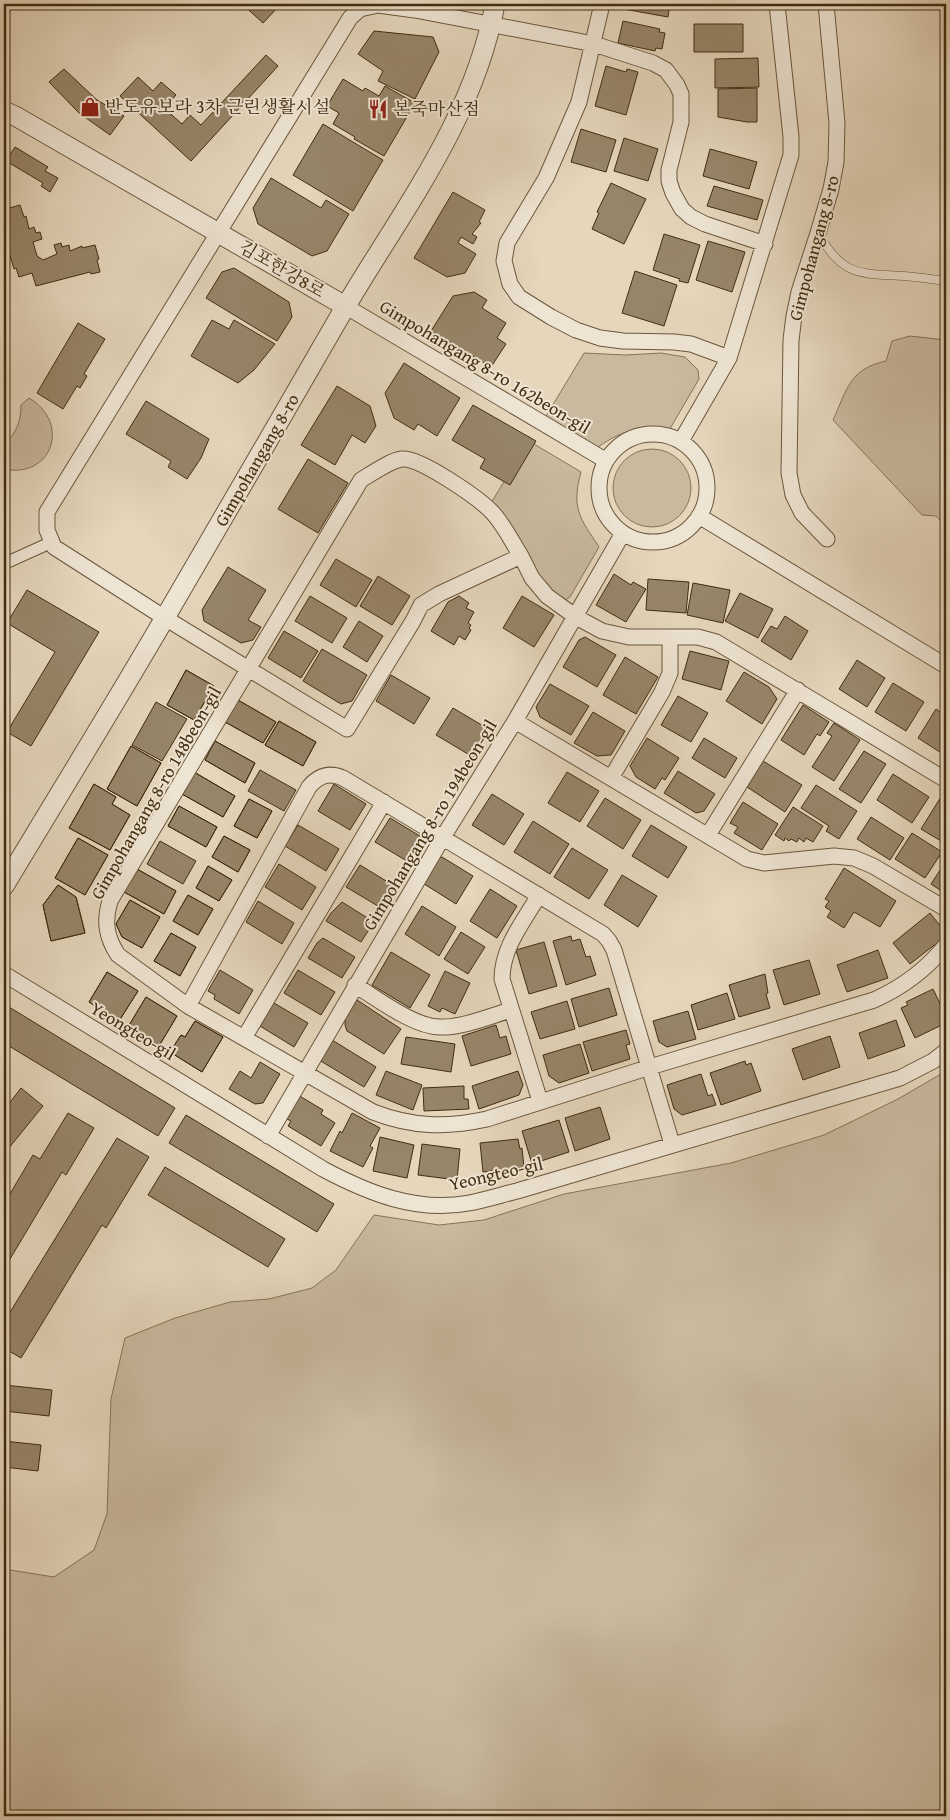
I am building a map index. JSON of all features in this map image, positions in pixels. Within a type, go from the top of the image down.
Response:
[{"type":"street","name":"Gimpohangang 8-ro","points":[[4,886],[165,618],[346,306],[427,175],[456,121],[474,76],[492,25],[495,4]]},
{"type":"street","points":[[602,4],[579,102],[546,178],[507,243],[504,262],[510,284],[519,297],[550,317],[576,330],[600,338],[623,341],[691,344],[728,358]]},
{"type":"street","points":[[681,441],[728,358],[765,244],[791,155],[791,136],[777,4]]},
{"type":"street","name":"Gimpohangang 8-ro","points":[[826,4],[837,123],[836,162],[831,189],[799,292],[794,316],[789,473],[793,495],[802,513],[828,539]]},
{"type":"street","points":[[765,244],[705,224],[691,217],[682,209],[669,181],[669,170],[681,122],[681,94],[666,70],[653,63],[594,44],[415,10],[378,5],[360,8],[350,18],[47,512],[47,530],[54,547],[165,618],[347,729],[421,605],[439,594],[521,556],[532,578],[547,596],[576,617],[602,631],[629,637],[698,637],[716,642],[946,780]]},
{"type":"street","points":[[4,111],[219,233]]},
{"type":"street","name":"김포한강8로","points":[[219,233],[346,306]]},
{"type":"street","name":"Gimpohangang 8-ro 162beon-gil","points":[[346,306],[605,460]]},
{"type":"street","points":[[648,433],[665,434],[681,441],[694,452],[703,466],[707,483],[706,500],[699,516],[687,530],[670,539],[652,542],[633,539],[616,529],[605,514],[598,496],[598,477],[605,460],[616,446],[631,438],[648,433]]},
{"type":"street","name":"Gimpohangang 8-ro 148beon-gil","points":[[521,556],[492,512],[466,491],[418,462],[402,459],[374,471],[361,480],[110,901],[106,915],[110,943],[118,955],[188,1006],[373,1112],[395,1120],[439,1126],[470,1123],[486,1119],[650,1067],[874,1000],[894,991],[911,980],[930,964],[946,945]]},
{"type":"street","points":[[699,516],[946,666]]},
{"type":"street","name":"Gimpohangang 8-ro 194beon-gil","points":[[268,1136],[443,837],[515,721],[623,533]]},
{"type":"street","points":[[4,558],[10,561],[52,542]]},
{"type":"street","points":[[611,778],[662,692],[670,673],[670,638]]},
{"type":"street","points":[[708,835],[798,690]]},
{"type":"street","points":[[515,721],[747,859],[764,863],[834,856],[854,858],[873,866],[946,909]]},
{"type":"street","points":[[188,1006],[310,787],[316,779],[334,774],[443,837],[603,934],[614,950],[672,1144]]},
{"type":"street","points":[[244,1038],[384,802]]},
{"type":"street","points":[[539,895],[506,951],[502,968],[502,979],[540,1101]]},
{"type":"street","name":"Yeongteo-gil","points":[[4,974],[268,1136],[350,1184],[402,1202],[431,1205],[467,1204],[501,1195],[900,1078],[933,1061],[946,1051]]},
{"type":"street","points":[[355,986],[417,1023],[430,1026],[456,1025],[512,1010]]},
{"type":"lane","points":[[818,233],[829,252],[848,269],[864,274],[946,280]]},
{"type":"shaded area","points":[[910,336],[946,340],[946,526],[936,516],[922,515],[833,420],[846,390],[857,375],[864,369],[886,361],[892,341]]},
{"type":"shaded area","points":[[584,353],[625,355],[661,353],[685,357],[698,370],[699,379],[667,434],[647,429],[629,431],[612,438],[595,449],[545,418]]},
{"type":"shaded area","points":[[29,398],[42,409],[50,421],[52,435],[50,447],[44,458],[34,466],[20,470],[4,469],[4,443],[15,431],[19,421],[21,405]]},
{"type":"shaded area","points":[[529,441],[581,472],[577,504],[582,520],[599,547],[570,597],[564,601],[556,602],[491,503]]},
{"type":"shaded area","points":[[644,449],[660,449],[674,455],[685,466],[691,480],[691,496],[685,510],[674,521],[660,527],[644,527],[630,521],[619,510],[613,496],[613,480],[619,466],[630,455]]},
{"type":"shaded area","points":[[946,1071],[946,1816],[4,1816],[4,1569],[54,1577],[94,1550],[107,1514],[111,1399],[125,1338],[175,1318],[230,1302],[269,1299],[312,1288],[336,1270],[374,1215],[439,1225],[484,1220],[564,1194],[731,1163],[824,1135],[898,1099]]},
{"type":"building","points":[[4,4],[12,4],[13,9],[4,11]]},
{"type":"building","points":[[242,4],[281,4],[263,23]]},
{"type":"building","points":[[619,4],[670,4],[668,17],[618,8]]},
{"type":"building","points":[[623,21],[660,29],[659,32],[665,33],[662,49],[656,48],[655,51],[618,43]]},
{"type":"building","points":[[694,24],[743,24],[743,52],[694,52]]},
{"type":"building","points":[[374,31],[433,37],[439,52],[415,99],[378,81],[383,71],[358,54]]},
{"type":"building","points":[[266,55],[278,66],[191,161],[120,96],[138,77],[153,91],[161,82],[176,95],[164,108],[182,124],[190,115],[201,125]]},
{"type":"building","points":[[758,58],[759,87],[715,88],[715,59]]},
{"type":"building","points":[[606,66],[626,72],[627,69],[638,72],[626,115],[595,106]]},
{"type":"building","name":"반도유보라 3차 근린생활시설","points":[[64,69],[97,100],[124,116],[110,135],[79,113],[49,82]]},
{"type":"building","points":[[343,79],[363,91],[365,88],[379,96],[385,86],[415,103],[384,156],[354,139],[355,137],[333,124],[339,113],[327,106]]},
{"type":"building","points":[[757,88],[757,122],[718,117],[718,89]]},
{"type":"building","points":[[323,124],[383,160],[353,211],[293,175]]},
{"type":"building","points":[[581,129],[616,140],[606,172],[571,162]]},
{"type":"building","points":[[624,138],[658,149],[648,181],[614,171]]},
{"type":"building","points":[[15,147],[48,167],[45,171],[58,178],[50,192],[41,186],[43,183],[6,161]]},
{"type":"building","points":[[710,149],[757,162],[749,189],[703,176]]},
{"type":"building","points":[[271,178],[321,208],[326,200],[349,214],[327,251],[312,256],[258,224],[253,208]]},
{"type":"building","points":[[611,183],[646,199],[624,244],[592,229],[599,213],[597,212]]},
{"type":"building","points":[[714,186],[763,200],[757,220],[707,206]]},
{"type":"building","points":[[453,192],[485,210],[479,222],[481,223],[472,234],[477,237],[473,244],[461,237],[458,243],[476,254],[465,273],[447,277],[414,258]]},
{"type":"building","points":[[20,205],[24,217],[26,216],[29,229],[34,227],[36,233],[40,232],[42,239],[33,242],[37,256],[43,260],[57,254],[54,245],[61,243],[62,247],[69,245],[70,251],[82,246],[82,248],[95,245],[100,272],[91,274],[90,272],[36,286],[32,273],[19,277],[16,268],[14,269],[4,236],[4,212],[6,212],[6,209]]},
{"type":"building","points":[[664,234],[700,245],[688,283],[653,270]]},
{"type":"building","points":[[708,241],[745,252],[732,292],[696,280]]},
{"type":"building","points":[[234,268],[289,302],[292,317],[277,341],[206,298],[222,272]]},
{"type":"building","points":[[635,271],[677,285],[664,326],[622,313]]},
{"type":"building","points":[[474,292],[487,300],[482,308],[506,323],[497,338],[506,344],[491,367],[431,331],[453,296]]},
{"type":"building","points":[[212,320],[229,329],[234,320],[275,344],[254,370],[238,383],[191,356]]},
{"type":"building","points":[[78,323],[105,339],[84,374],[87,376],[80,388],[77,386],[63,409],[37,393]]},
{"type":"building","points":[[404,363],[460,398],[437,436],[418,424],[414,430],[394,418],[385,393]]},
{"type":"building","points":[[337,386],[370,406],[376,426],[365,443],[352,435],[335,465],[301,445]]},
{"type":"building","points":[[146,401],[209,439],[201,458],[187,479],[168,467],[171,461],[126,434]]},
{"type":"building","points":[[473,405],[536,441],[510,485],[480,468],[485,459],[452,440]]},
{"type":"building","points":[[308,459],[348,483],[318,533],[278,509]]},
{"type":"building","points":[[336,559],[372,580],[356,607],[320,585]]},
{"type":"building","points":[[228,567],[266,590],[248,620],[261,627],[253,640],[241,643],[204,621],[202,610]]},
{"type":"building","points":[[614,574],[631,585],[633,582],[646,589],[626,622],[596,605]]},
{"type":"building","points":[[378,576],[410,596],[392,625],[360,606]]},
{"type":"building","points":[[648,579],[689,582],[686,613],[646,610]]},
{"type":"building","points":[[693,583],[730,590],[723,623],[687,615]]},
{"type":"building","points":[[27,590],[99,632],[31,746],[7,732],[55,652],[7,623]]},
{"type":"building","points":[[740,593],[773,609],[758,638],[725,621]]},
{"type":"building","points":[[310,596],[347,618],[332,643],[295,621]]},
{"type":"building","points":[[459,596],[469,603],[466,608],[474,612],[468,623],[471,625],[469,628],[471,630],[465,640],[459,636],[454,645],[431,631],[448,602]]},
{"type":"building","points":[[522,596],[554,615],[534,647],[503,628]]},
{"type":"building","points":[[785,616],[808,631],[791,660],[761,641],[771,626],[777,629]]},
{"type":"building","points":[[359,621],[383,636],[367,662],[343,647]]},
{"type":"building","points":[[284,631],[318,651],[301,678],[268,658]]},
{"type":"building","points":[[585,637],[616,655],[597,687],[563,667],[579,640]]},
{"type":"building","points":[[322,649],[367,675],[352,701],[341,704],[303,681]]},
{"type":"building","points":[[690,651],[729,661],[721,690],[682,679]]},
{"type":"building","points":[[625,657],[658,677],[636,714],[603,695]]},
{"type":"building","points":[[857,660],[885,678],[867,707],[839,689]]},
{"type":"building","points":[[186,670],[214,686],[194,720],[167,705]]},
{"type":"building","points":[[186,670],[214,686],[194,720],[167,705]]},
{"type":"building","points":[[744,672],[769,687],[777,699],[762,724],[726,701]]},
{"type":"building","points":[[391,675],[430,698],[414,724],[376,701]]},
{"type":"building","points":[[893,683],[924,702],[906,731],[875,712]]},
{"type":"building","points":[[550,684],[589,706],[571,735],[540,717],[536,707]]},
{"type":"building","points":[[678,696],[708,713],[691,742],[661,725]]},
{"type":"building","points":[[238,700],[276,722],[263,743],[225,722]]},
{"type":"building","points":[[238,700],[276,722],[263,743],[225,722]]},
{"type":"building","points":[[156,702],[187,719],[162,761],[132,745]]},
{"type":"building","points":[[803,705],[829,722],[820,736],[817,734],[804,755],[781,740]]},
{"type":"building","points":[[453,708],[490,730],[473,757],[436,735]]},
{"type":"building","points":[[936,709],[946,716],[946,756],[918,738]]},
{"type":"building","points":[[593,712],[625,731],[611,755],[597,756],[574,743]]},
{"type":"building","points":[[279,721],[316,742],[303,766],[265,745]]},
{"type":"building","points":[[279,721],[316,742],[303,766],[265,745]]},
{"type":"building","points":[[834,723],[860,740],[834,781],[812,767],[832,736],[827,733]]},
{"type":"building","points":[[647,738],[679,758],[665,780],[662,778],[655,789],[636,777],[630,766]]},
{"type":"building","points":[[704,738],[737,758],[725,778],[692,758]]},
{"type":"building","points":[[215,741],[255,763],[245,783],[205,760]]},
{"type":"building","points":[[215,741],[255,763],[245,783],[205,760]]},
{"type":"building","points":[[131,746],[161,763],[137,806],[107,789]]},
{"type":"building","points":[[131,746],[161,763],[137,806],[107,789]]},
{"type":"building","points":[[864,751],[886,764],[861,803],[839,789]]},
{"type":"building","points":[[763,761],[802,785],[785,812],[747,787]]},
{"type":"building","points":[[260,770],[296,790],[284,811],[248,791]]},
{"type":"building","points":[[678,771],[715,794],[704,811],[696,813],[664,793]]},
{"type":"building","points":[[194,772],[235,796],[223,817],[182,794]]},
{"type":"building","points":[[194,772],[235,796],[223,817],[182,794]]},
{"type":"building","points":[[567,772],[599,791],[580,822],[548,803]]},
{"type":"building","points":[[893,774],[929,797],[912,823],[877,800]]},
{"type":"building","points":[[94,784],[116,797],[112,804],[130,815],[110,850],[69,828]]},
{"type":"building","points":[[94,784],[116,797],[112,804],[130,815],[110,850],[69,828]]},
{"type":"building","points":[[334,784],[366,804],[350,830],[318,811]]},
{"type":"building","points":[[816,785],[857,811],[839,839],[826,831],[829,826],[801,808]]},
{"type":"building","points":[[944,792],[946,793],[946,844],[921,829]]},
{"type":"building","points":[[492,794],[524,814],[504,845],[472,825]]},
{"type":"building","points":[[605,798],[641,820],[623,849],[587,826]]},
{"type":"building","points":[[249,799],[272,811],[257,838],[234,826]]},
{"type":"building","points":[[249,799],[272,811],[257,838],[234,826]]},
{"type":"building","points":[[743,802],[778,824],[762,850],[734,833],[738,827],[730,823]]},
{"type":"building","points":[[179,806],[217,827],[206,847],[168,826]]},
{"type":"building","points":[[179,806],[217,827],[206,847],[168,826]]},
{"type":"building","points":[[793,807],[823,826],[813,842],[806,838],[804,842],[799,838],[797,842],[791,839],[789,841],[785,838],[784,841],[775,835]]},
{"type":"building","points":[[871,817],[904,838],[890,860],[857,839]]},
{"type":"building","points":[[390,818],[420,836],[423,845],[412,864],[375,842]]},
{"type":"building","points":[[533,821],[569,844],[550,874],[514,852]]},
{"type":"building","points":[[298,825],[339,849],[326,871],[285,846]]},
{"type":"building","points":[[651,825],[687,847],[668,878],[632,856]]},
{"type":"building","points":[[912,833],[942,852],[925,878],[895,859]]},
{"type":"building","points":[[224,836],[250,850],[238,872],[212,857]]},
{"type":"building","points":[[224,836],[250,850],[238,872],[212,857]]},
{"type":"building","points":[[78,838],[108,855],[85,895],[55,878]]},
{"type":"building","points":[[78,838],[108,855],[85,895],[55,878]]},
{"type":"building","points":[[160,841],[196,861],[183,884],[147,864]]},
{"type":"building","points":[[572,848],[608,870],[589,899],[554,877]]},
{"type":"building","points":[[442,857],[473,876],[456,904],[421,882],[436,859]]},
{"type":"building","points":[[946,861],[946,894],[931,884]]},
{"type":"building","points":[[279,864],[316,887],[302,910],[265,887]]},
{"type":"building","points":[[360,865],[396,887],[383,909],[346,887]]},
{"type":"building","points":[[208,866],[232,880],[219,901],[196,888]]},
{"type":"building","points":[[208,866],[232,880],[219,901],[196,888]]},
{"type":"building","points":[[844,868],[896,901],[880,927],[854,912],[844,928],[827,917],[831,911],[825,907],[829,901],[825,899]]},
{"type":"building","points":[[137,869],[176,891],[164,914],[124,892]]},
{"type":"building","points":[[137,869],[176,891],[164,914],[124,892]]},
{"type":"building","points":[[622,875],[657,896],[638,927],[604,905]]},
{"type":"building","points":[[58,885],[76,897],[85,933],[51,941],[43,905]]},
{"type":"building","points":[[58,885],[76,897],[85,933],[51,941],[43,905]]},
{"type":"building","points":[[490,889],[517,906],[497,938],[470,921]]},
{"type":"building","points":[[188,895],[213,909],[198,935],[173,921]]},
{"type":"building","points":[[188,895],[213,909],[198,935],[173,921]]},
{"type":"building","points":[[130,900],[160,917],[142,948],[122,937],[116,924]]},
{"type":"building","points":[[130,900],[160,917],[142,948],[122,937],[116,924]]},
{"type":"building","points":[[258,901],[294,923],[282,944],[246,922]]},
{"type":"building","points":[[342,902],[374,922],[361,942],[326,921]]},
{"type":"building","points":[[422,906],[456,927],[439,956],[405,934]]},
{"type":"building","points":[[930,913],[946,933],[946,936],[910,964],[893,943]]},
{"type":"building","points":[[461,932],[485,947],[468,974],[444,959]]},
{"type":"building","points":[[171,933],[196,947],[180,976],[154,961]]},
{"type":"building","points":[[171,933],[196,947],[180,976],[154,961]]},
{"type":"building","points":[[571,936],[572,941],[580,939],[586,957],[590,956],[596,975],[566,985],[553,941]]},
{"type":"building","points":[[323,938],[355,957],[342,978],[308,958],[317,943]]},
{"type":"building","points":[[544,942],[557,986],[529,994],[516,950]]},
{"type":"building","points":[[878,950],[888,978],[847,992],[837,965]]},
{"type":"building","points":[[391,952],[430,975],[410,1008],[372,985]]},
{"type":"building","points":[[809,960],[820,994],[784,1005],[773,970]]},
{"type":"building","points":[[220,970],[253,990],[239,1014],[214,999],[215,995],[208,991]]},
{"type":"building","points":[[298,970],[335,992],[321,1015],[284,993]]},
{"type":"building","points":[[445,971],[470,983],[455,1014],[442,1008],[440,1012],[428,1006]]},
{"type":"building","points":[[107,972],[138,991],[119,1021],[89,1002]]},
{"type":"building","points":[[107,972],[138,991],[119,1021],[89,1002]]},
{"type":"building","points":[[765,974],[768,993],[766,994],[770,1008],[739,1017],[729,985]]},
{"type":"building","points":[[609,988],[617,1015],[579,1027],[571,999]]},
{"type":"building","points":[[933,989],[946,1016],[946,1023],[915,1038],[901,1008],[908,1005],[906,1002]]},
{"type":"building","points":[[727,993],[735,1019],[698,1030],[691,1005]]},
{"type":"building","points":[[146,997],[177,1016],[159,1046],[128,1027]]},
{"type":"building","points":[[146,997],[177,1016],[159,1046],[128,1027]]},
{"type":"building","points":[[357,1000],[401,1029],[384,1054],[347,1031],[345,1019]]},
{"type":"building","points":[[567,1001],[575,1029],[540,1039],[531,1012]]},
{"type":"building","points":[[274,1003],[308,1023],[294,1047],[260,1026]]},
{"type":"building","points":[[4,1004],[175,1108],[158,1136],[4,1043]]},
{"type":"building","points":[[688,1011],[696,1039],[667,1047],[659,1042],[653,1021]]},
{"type":"building","points":[[896,1020],[905,1046],[868,1059],[859,1033]]},
{"type":"building","points":[[195,1021],[223,1037],[202,1072],[170,1052],[181,1035],[185,1037]]},
{"type":"building","points":[[195,1021],[223,1037],[202,1072],[170,1052],[181,1035],[185,1037]]},
{"type":"building","points":[[496,1025],[500,1038],[506,1036],[511,1054],[471,1066],[462,1036]]},
{"type":"building","points":[[626,1030],[630,1044],[626,1045],[630,1059],[592,1071],[583,1042]]},
{"type":"building","points":[[830,1036],[840,1067],[803,1080],[792,1049]]},
{"type":"building","points":[[406,1037],[455,1044],[451,1072],[401,1064]]},
{"type":"building","points":[[332,1040],[376,1067],[364,1087],[319,1060]]},
{"type":"building","points":[[580,1044],[589,1073],[559,1083],[549,1076],[543,1055]]},
{"type":"building","points":[[745,1061],[746,1065],[751,1063],[761,1091],[721,1105],[710,1073]]},
{"type":"building","points":[[260,1062],[280,1074],[263,1103],[255,1104],[229,1089],[240,1071],[251,1078]]},
{"type":"building","points":[[386,1071],[422,1085],[413,1110],[376,1095]]},
{"type":"building","points":[[518,1071],[523,1085],[519,1095],[479,1109],[472,1086]]},
{"type":"building","points":[[701,1074],[708,1096],[712,1094],[716,1105],[682,1115],[674,1109],[667,1085]]},
{"type":"building","points":[[464,1086],[464,1099],[468,1099],[469,1109],[424,1111],[423,1088]]},
{"type":"building","points":[[21,1088],[43,1106],[4,1154],[4,1110]]},
{"type":"building","points":[[298,1095],[323,1110],[321,1114],[335,1123],[321,1146],[288,1126],[291,1121],[285,1118]]},
{"type":"building","points":[[600,1107],[610,1139],[575,1151],[565,1118]]},
{"type":"building","points":[[68,1113],[94,1128],[66,1175],[62,1172],[4,1269],[4,1204],[33,1155],[40,1159]]},
{"type":"building","points":[[352,1113],[380,1128],[370,1146],[373,1148],[363,1167],[330,1151]]},
{"type":"building","points":[[186,1115],[334,1204],[317,1232],[169,1143]]},
{"type":"building","points":[[559,1120],[569,1152],[532,1164],[522,1131]]},
{"type":"building","points":[[380,1137],[414,1145],[407,1178],[373,1171]]},
{"type":"building","points":[[117,1138],[149,1157],[106,1228],[102,1225],[21,1358],[4,1348],[4,1322]]},
{"type":"building","points":[[518,1139],[520,1149],[522,1148],[524,1167],[483,1172],[480,1143]]},
{"type":"building","points":[[422,1144],[460,1149],[457,1180],[418,1175]]},
{"type":"building","points":[[165,1167],[285,1239],[268,1267],[148,1195]]},
{"type":"building","points":[[4,1385],[52,1390],[49,1416],[4,1411]]},
{"type":"building","points":[[4,1441],[41,1445],[38,1471],[4,1467]]},
{"type":"place","name":"반도유보라 3차 근린생활시설","points":[[90,107]]},
{"type":"place","name":"본죽마산점","points":[[378,109]]}]
